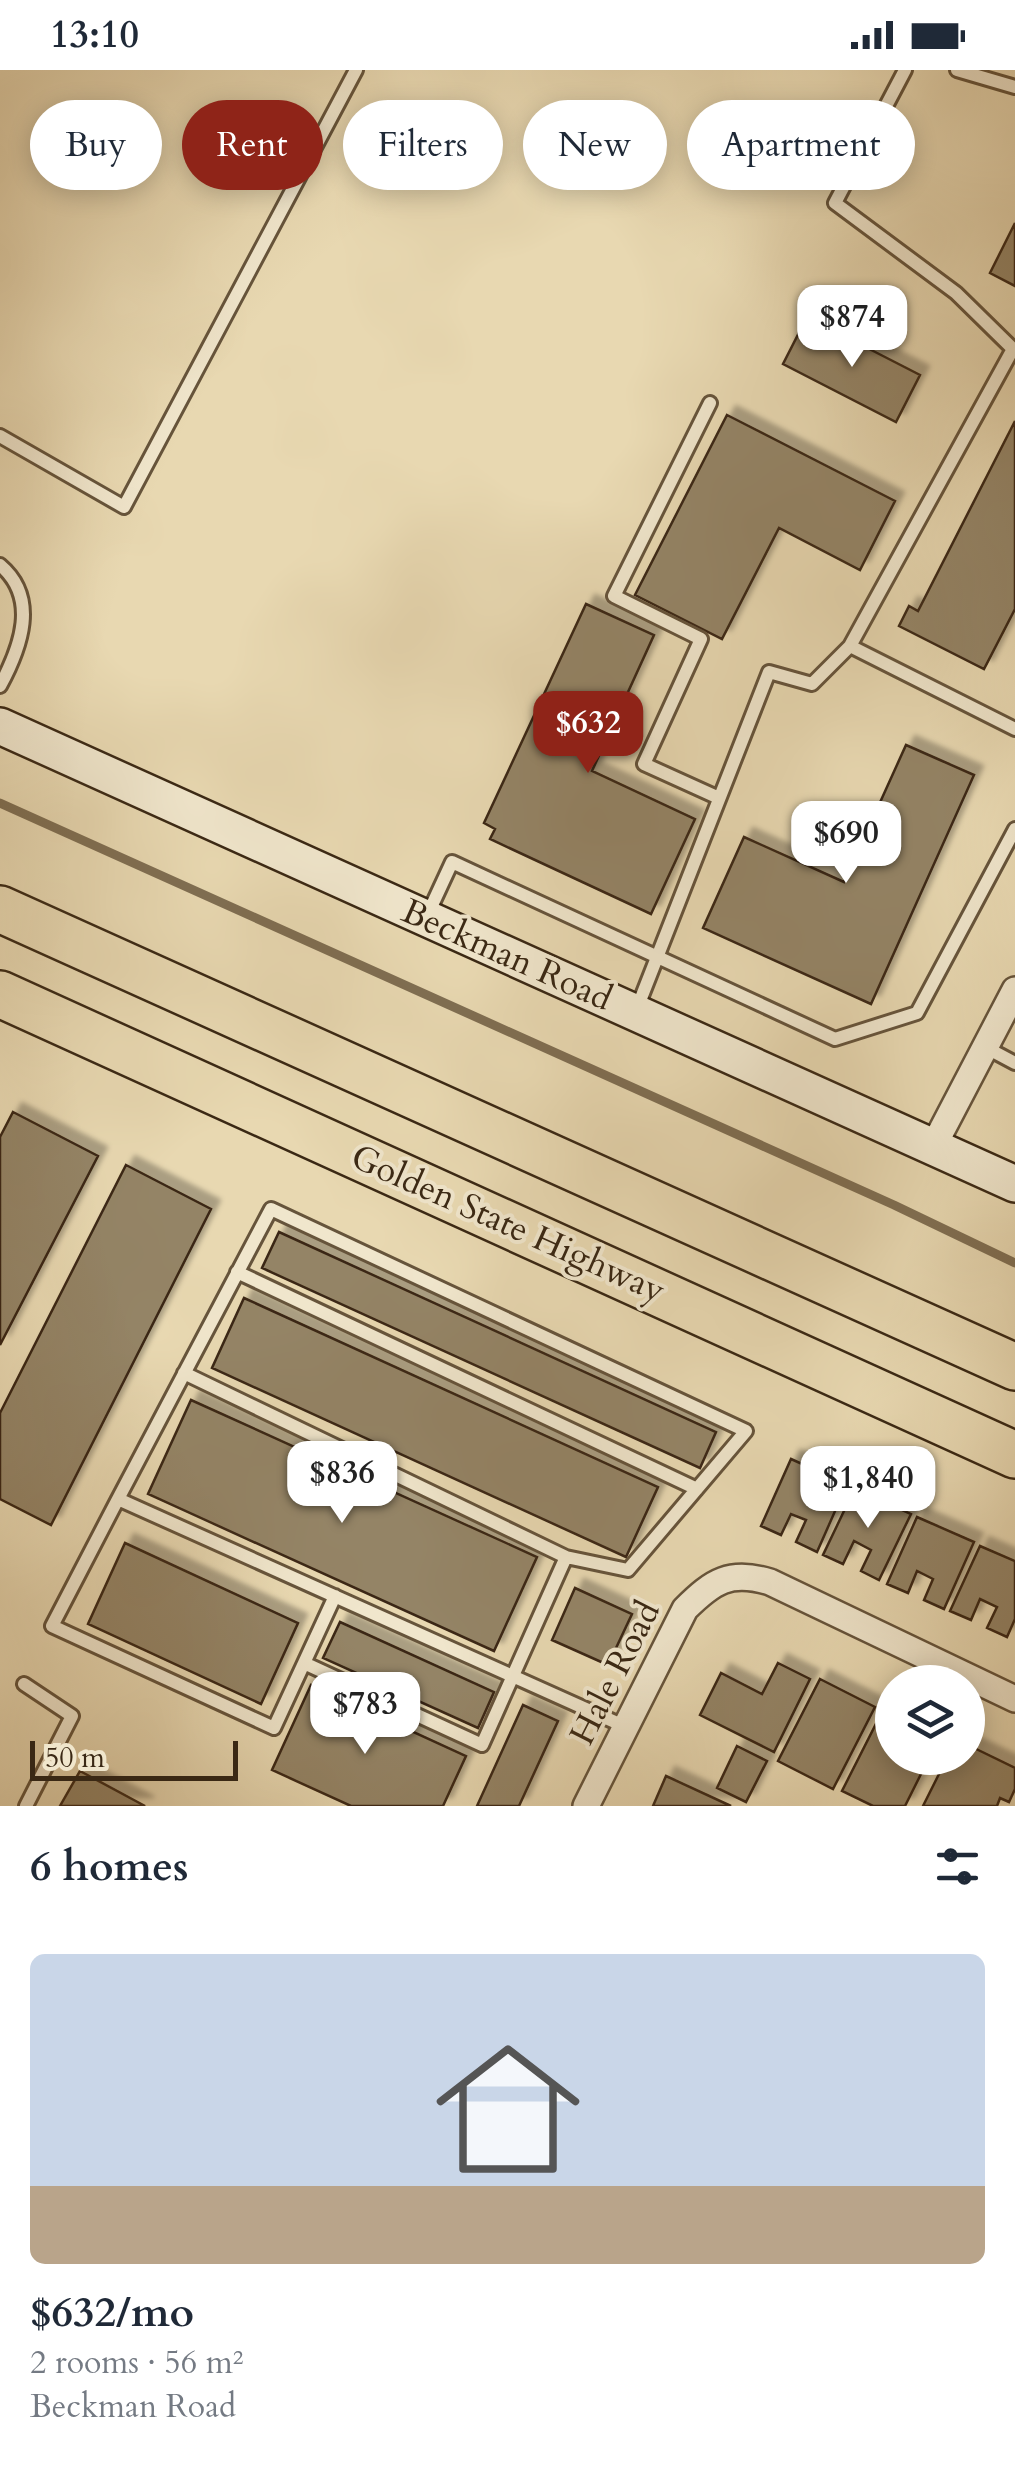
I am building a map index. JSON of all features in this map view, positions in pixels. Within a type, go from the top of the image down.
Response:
[{"type":"highway","points":[[0,909],[1015,1367]]},
{"type":"highway","name":"Golden State Highway","points":[[0,994],[1015,1455]]},
{"type":"street","name":"Beckman Road","points":[[0,726],[1015,1184]]},
{"type":"street","points":[[933,1147],[1015,990]]},
{"type":"street","name":"Hale Road","points":[[586,1806],[685,1609],[718,1582],[747,1575],[770,1582],[1015,1699]]},
{"type":"lane","points":[[0,436],[124,507],[356,70]]},
{"type":"lane","points":[[635,1013],[769,672],[812,684],[850,646],[1014,350],[956,293],[834,203],[905,70]]},
{"type":"lane","points":[[957,70],[1015,87]]},
{"type":"lane","points":[[710,403],[614,596],[701,639],[644,764],[720,798]]},
{"type":"lane","points":[[0,564],[16,583],[24,602],[22,645],[0,686]]},
{"type":"lane","points":[[850,646],[1015,728]]},
{"type":"lane","points":[[426,918],[452,862],[835,1039],[916,1013],[1015,829]]},
{"type":"lane","points":[[985,1048],[1015,1063]]},
{"type":"lane","points":[[184,1373],[566,1557],[628,1570],[746,1431],[271,1209],[237,1272],[184,1373],[118,1499],[52,1626],[274,1728],[335,1596]]},
{"type":"lane","points":[[237,1272],[697,1489]]},
{"type":"lane","points":[[118,1499],[626,1727]]},
{"type":"lane","points":[[304,1663],[482,1745],[566,1557]]},
{"type":"lane","points":[[24,1684],[72,1716],[25,1806]]},
{"type":"building","points":[[1015,223],[1015,286],[990,273]]},
{"type":"building","points":[[807,317],[920,375],[896,422],[783,364]]},
{"type":"building","points":[[727,415],[895,501],[860,570],[779,528],[722,639],[635,595]]},
{"type":"building","points":[[1015,421],[1015,609],[984,669],[899,626],[909,606],[918,611]]},
{"type":"building","points":[[586,604],[654,635],[592,771],[695,819],[651,914],[490,839],[495,829],[484,823]]},
{"type":"building","points":[[906,745],[974,775],[871,1004],[703,928],[744,837],[844,882]]},
{"type":"building","points":[[13,1112],[98,1156],[0,1345],[0,1137]]},
{"type":"building","points":[[126,1165],[211,1209],[51,1525],[0,1499],[0,1413]]},
{"type":"building","points":[[279,1232],[716,1432],[700,1468],[262,1268]]},
{"type":"building","points":[[244,1298],[658,1487],[626,1557],[212,1368]]},
{"type":"building","points":[[191,1400],[537,1557],[494,1651],[148,1494]]},
{"type":"building","points":[[791,1459],[847,1484],[817,1552],[796,1542],[806,1520],[791,1514],[781,1535],[761,1526]]},
{"type":"building","points":[[855,1488],[911,1514],[879,1580],[861,1571],[871,1550],[854,1541],[843,1564],[823,1555]]},
{"type":"building","points":[[917,1517],[974,1542],[944,1609],[924,1600],[933,1579],[917,1571],[908,1593],[887,1584]]},
{"type":"building","points":[[125,1543],[298,1623],[261,1704],[88,1624]]},
{"type":"building","points":[[980,1546],[1015,1561],[1015,1619],[1007,1637],[987,1628],[997,1607],[980,1599],[971,1620],[950,1611]]},
{"type":"building","points":[[575,1588],[632,1614],[608,1665],[552,1640]]},
{"type":"building","points":[[340,1622],[494,1692],[478,1728],[323,1658]]},
{"type":"building","points":[[778,1663],[810,1679],[774,1752],[700,1715],[721,1673],[762,1694]]},
{"type":"building","points":[[820,1679],[875,1707],[833,1789],[778,1761]]},
{"type":"building","points":[[311,1685],[466,1756],[443,1806],[351,1806],[272,1770]]},
{"type":"building","points":[[523,1705],[558,1721],[519,1806],[477,1806]]},
{"type":"building","points":[[875,1726],[875,1775],[920,1775],[905,1806],[873,1806],[842,1791]]},
{"type":"building","points":[[737,1746],[767,1761],[746,1802],[717,1788]]},
{"type":"building","points":[[985,1753],[1015,1768],[1015,1789],[1009,1802],[1000,1798],[997,1806],[923,1806],[938,1775],[985,1775]]},
{"type":"building","points":[[80,1771],[145,1806],[60,1806]]},
{"type":"building","points":[[666,1776],[731,1806],[653,1806]]},
{"type":"waterway","points":[[0,803],[1015,1263]]}]
